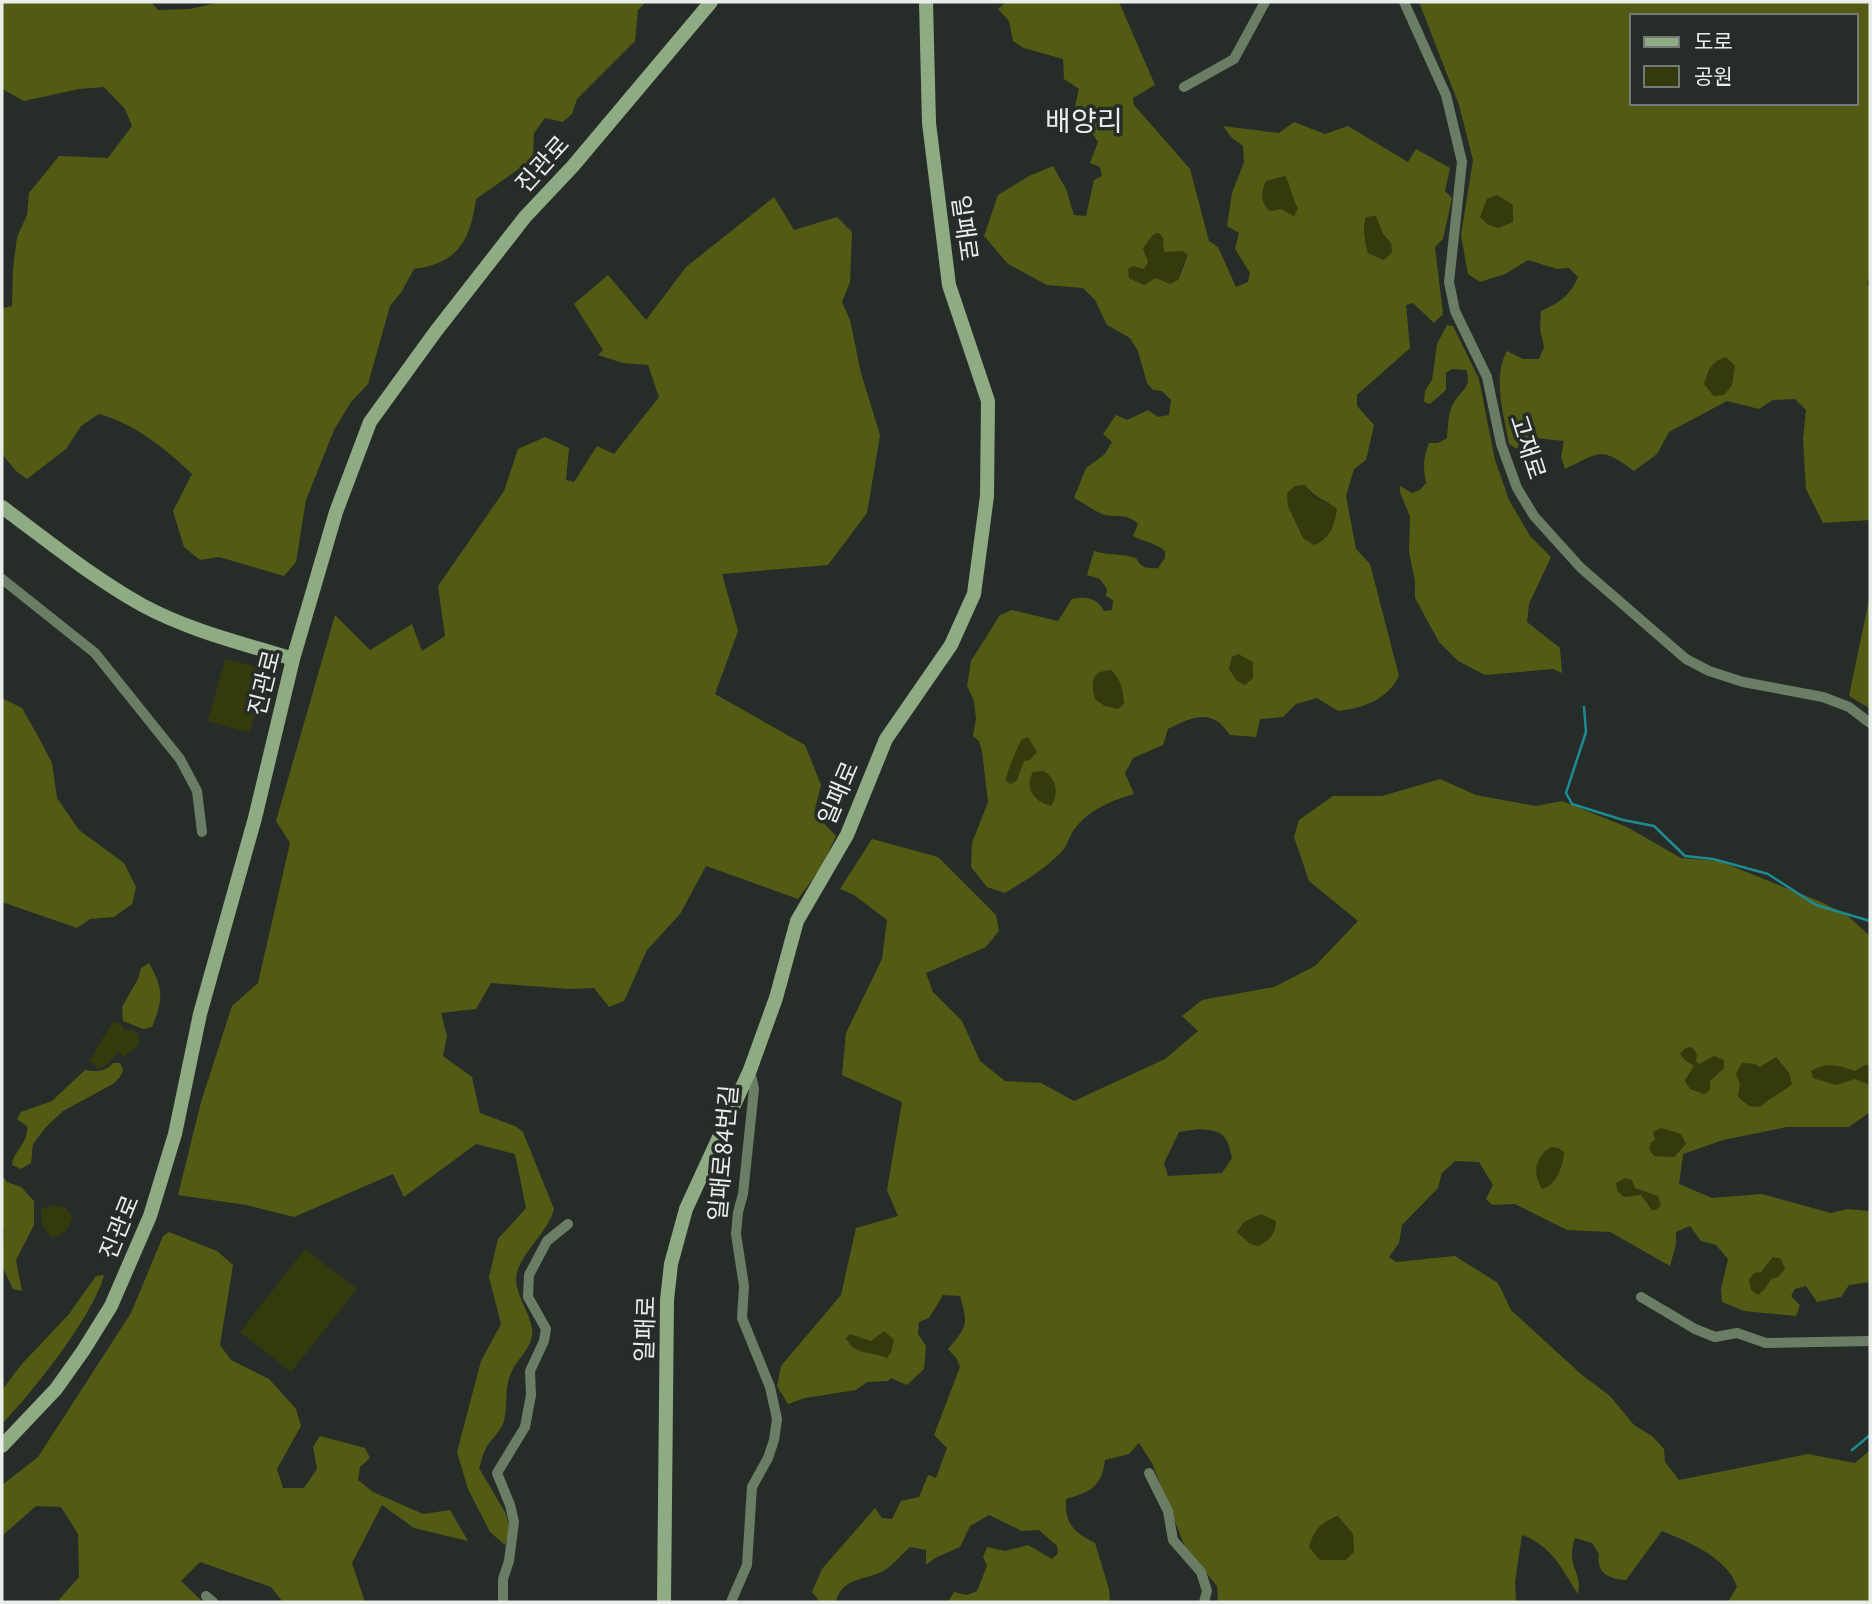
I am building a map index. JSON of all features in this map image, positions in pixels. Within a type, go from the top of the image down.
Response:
[{"type":"street","name":"진관로","points":[[2,1446],[56,1389],[83,1351],[111,1306],[150,1216],[175,1134],[200,1014],[255,818],[293,659],[336,512],[370,422],[525,217],[573,166],[711,2]]},
{"type":"street","name":"일패로","points":[[664,1602],[667,1300],[671,1264],[686,1209],[750,1070],[776,998],[797,921],[846,835],[886,739],[951,645],[974,594],[987,496],[988,401],[949,285],[929,123],[926,2]]},
{"type":"street","points":[[1184,87],[1234,59],[1265,2]]},
{"type":"street","name":"고재로","points":[[1404,2],[1446,95],[1462,163],[1449,282],[1455,311],[1487,377],[1501,444],[1517,488],[1534,516],[1581,568],[1686,659],[1709,671],[1743,682],[1824,697],[1849,707],[1870,723]]},
{"type":"street","points":[[2,508],[91,573],[143,605],[190,627],[293,659]]},
{"type":"street","points":[[2,579],[94,653],[180,759],[197,791],[202,832]]},
{"type":"street","name":"일패로84번길","points":[[731,1602],[747,1565],[752,1487],[768,1458],[777,1419],[770,1387],[741,1318],[744,1286],[736,1234],[754,1089],[750,1070]]},
{"type":"street","points":[[503,1602],[503,1579],[509,1561],[514,1522],[497,1473],[525,1427],[531,1395],[530,1371],[544,1341],[546,1329],[528,1297],[529,1275],[547,1241],[568,1224]]},
{"type":"street","points":[[1641,1297],[1695,1329],[1715,1337],[1737,1333],[1766,1343],[1870,1341]]},
{"type":"street","points":[[1149,1473],[1168,1511],[1173,1540],[1201,1572],[1207,1591],[1204,1602]]},
{"type":"green space","points":[[2,2],[151,2],[158,10],[190,9],[221,2],[646,2],[638,10],[635,41],[577,99],[572,114],[563,122],[545,118],[534,133],[533,159],[476,199],[466,238],[460,247],[442,261],[414,269],[390,306],[368,384],[351,402],[334,430],[306,500],[296,562],[284,576],[219,557],[200,560],[184,547],[173,511],[192,474],[149,438],[112,418],[99,414],[81,426],[66,449],[27,479],[16,471],[2,454],[2,308],[12,306],[17,237],[27,215],[29,193],[59,156],[108,158],[132,126],[125,109],[104,87],[79,89],[24,101],[2,89]]},
{"type":"green space","points":[[1006,2],[1119,2],[1155,85],[1133,98],[1134,105],[1190,169],[1209,241],[1218,247],[1236,287],[1248,282],[1250,273],[1235,249],[1239,233],[1227,226],[1232,193],[1244,162],[1243,146],[1232,138],[1223,126],[1279,133],[1294,122],[1325,134],[1348,126],[1408,162],[1416,149],[1450,168],[1445,191],[1452,198],[1443,239],[1435,247],[1443,314],[1434,323],[1413,303],[1406,305],[1410,348],[1357,395],[1357,406],[1374,425],[1366,460],[1354,469],[1346,496],[1356,549],[1370,564],[1399,676],[1394,684],[1381,697],[1347,710],[1338,711],[1317,698],[1296,704],[1283,717],[1260,719],[1256,737],[1230,735],[1216,721],[1202,717],[1168,729],[1163,745],[1133,758],[1125,773],[1134,794],[1108,803],[1093,812],[1073,831],[1065,848],[1056,857],[1036,874],[1005,893],[987,887],[971,867],[972,843],[988,802],[982,752],[979,741],[973,736],[976,719],[974,701],[967,686],[971,661],[1000,615],[1012,610],[1058,621],[1072,599],[1082,598],[1091,599],[1104,611],[1112,610],[1113,600],[1106,596],[1107,589],[1100,579],[1087,575],[1094,551],[1131,556],[1145,567],[1158,568],[1165,558],[1165,551],[1133,536],[1138,524],[1126,517],[1101,514],[1074,498],[1086,468],[1105,454],[1112,442],[1103,434],[1116,415],[1127,420],[1148,410],[1158,417],[1169,415],[1171,400],[1162,391],[1153,390],[1147,383],[1138,351],[1130,338],[1107,325],[1095,300],[1083,288],[1047,285],[1008,264],[984,236],[998,195],[1029,176],[1053,166],[1066,189],[1074,215],[1086,216],[1094,180],[1102,176],[1100,167],[1090,163],[1098,142],[1075,106],[1079,89],[1064,79],[1063,59],[1024,48],[1013,41],[1009,21],[998,9]],"holes":[[[1285,176],[1298,208],[1294,216],[1281,209],[1270,211],[1262,194],[1266,181]],[[1376,216],[1383,234],[1391,243],[1392,252],[1384,260],[1368,253],[1364,235],[1366,217]],[[1159,233],[1163,238],[1164,252],[1182,251],[1188,255],[1178,280],[1170,284],[1156,278],[1144,285],[1129,278],[1128,269],[1133,266],[1144,269],[1148,262],[1143,248],[1154,234]],[[1305,485],[1316,496],[1337,509],[1333,526],[1324,539],[1314,545],[1303,538],[1288,506],[1287,493],[1295,486]],[[1238,654],[1253,662],[1253,678],[1245,685],[1237,681],[1229,669],[1232,657]],[[1111,670],[1119,681],[1124,704],[1118,709],[1105,706],[1095,699],[1093,683],[1096,675]],[[1028,737],[1037,752],[1030,760],[1024,761],[1017,780],[1011,784],[1006,781],[1021,740]],[[1043,771],[1048,774],[1056,791],[1051,806],[1035,798],[1030,789],[1033,772]]]},
{"type":"green space","points":[[1419,2],[1870,2],[1870,277],[1867,283],[1870,290],[1870,520],[1823,523],[1806,489],[1803,439],[1806,410],[1795,399],[1773,400],[1759,409],[1727,401],[1669,432],[1657,454],[1634,471],[1614,458],[1600,454],[1565,469],[1561,457],[1564,441],[1521,439],[1517,449],[1509,444],[1500,397],[1500,373],[1507,351],[1523,359],[1539,359],[1544,347],[1540,329],[1541,311],[1563,298],[1578,277],[1569,268],[1557,269],[1528,260],[1505,274],[1480,282],[1468,274],[1461,235],[1473,160],[1459,105]],"holes":[[[1497,195],[1513,205],[1513,222],[1498,228],[1487,224],[1480,217],[1487,199]],[[1726,357],[1735,366],[1732,385],[1724,395],[1714,396],[1704,384],[1707,374],[1717,361]]]},
{"type":"green space","points":[[1286,176],[1298,208],[1294,216],[1281,209],[1270,211],[1263,201],[1266,181]]},
{"type":"green space","points":[[1497,195],[1513,205],[1513,222],[1498,228],[1487,224],[1480,217],[1487,199]]},
{"type":"green space","points":[[774,197],[794,230],[837,217],[852,232],[850,282],[842,302],[850,320],[861,373],[880,435],[867,513],[828,565],[722,574],[738,631],[715,694],[805,745],[821,785],[814,813],[836,836],[821,868],[798,899],[706,866],[680,914],[647,950],[624,1001],[609,1007],[594,988],[570,989],[491,983],[476,1009],[441,1013],[447,1036],[443,1056],[472,1077],[480,1113],[515,1126],[523,1132],[554,1209],[546,1227],[518,1270],[517,1286],[531,1323],[532,1336],[509,1379],[503,1425],[486,1448],[479,1468],[506,1514],[510,1528],[505,1545],[490,1532],[468,1489],[457,1452],[481,1361],[501,1324],[489,1277],[498,1239],[526,1208],[515,1154],[476,1144],[404,1197],[393,1174],[294,1217],[246,1205],[178,1195],[201,1102],[232,1006],[258,983],[290,843],[276,821],[335,615],[370,650],[412,624],[422,651],[445,636],[438,586],[504,491],[518,449],[545,437],[569,448],[566,480],[574,482],[597,446],[614,454],[659,397],[648,365],[623,363],[598,355],[603,350],[574,304],[608,275],[646,320],[686,267]]},
{"type":"green space","points":[[1376,216],[1383,234],[1391,243],[1392,252],[1384,260],[1368,253],[1365,239],[1366,217]]},
{"type":"green space","points":[[1159,233],[1171,252],[1182,251],[1188,255],[1178,280],[1170,284],[1134,281],[1129,278],[1128,269],[1147,256],[1143,248],[1154,234]]},
{"type":"green space","points":[[1447,325],[1453,326],[1479,379],[1495,460],[1509,500],[1530,536],[1551,557],[1529,604],[1527,622],[1560,648],[1562,673],[1553,669],[1485,675],[1458,661],[1439,642],[1415,598],[1415,581],[1409,552],[1410,517],[1400,486],[1412,493],[1420,490],[1426,483],[1424,463],[1429,443],[1438,443],[1447,438],[1451,408],[1467,385],[1466,370],[1452,369],[1446,373],[1446,390],[1430,404],[1424,402],[1425,391],[1432,380],[1437,344]]},
{"type":"green space","points":[[1726,356],[1735,366],[1732,385],[1724,396],[1714,396],[1704,384],[1707,374],[1717,361]]},
{"type":"green space","points":[[1305,485],[1314,497],[1337,508],[1328,535],[1314,545],[1303,538],[1288,506],[1287,493],[1295,486]]},
{"type":"green space","points":[[1870,595],[1869,708],[1849,696]]},
{"type":"green space","points":[[1238,654],[1253,662],[1253,678],[1245,685],[1237,681],[1229,669],[1232,657]]},
{"type":"green space","points":[[225,659],[257,667],[264,679],[250,733],[208,721]]},
{"type":"green space","points":[[1111,670],[1119,681],[1123,694],[1124,704],[1118,709],[1105,706],[1095,699],[1094,678],[1100,672]]},
{"type":"green space","points":[[2,698],[22,708],[52,763],[57,798],[79,830],[124,863],[136,887],[132,904],[114,917],[90,919],[77,928],[2,902]]},
{"type":"green space","points":[[1028,737],[1038,752],[1012,784],[1006,782],[1006,773],[1021,740]]},
{"type":"green space","points":[[1043,771],[1052,778],[1056,787],[1051,807],[1035,798],[1030,789],[1033,772]]},
{"type":"green space","points":[[1440,779],[1476,795],[1536,806],[1562,801],[1627,827],[1681,858],[1719,861],[1821,902],[1848,916],[1870,936],[1870,1066],[1865,1065],[1855,1071],[1827,1065],[1811,1071],[1813,1078],[1836,1085],[1855,1079],[1870,1085],[1870,1112],[1849,1127],[1787,1127],[1723,1140],[1683,1154],[1679,1184],[1712,1198],[1762,1194],[1831,1213],[1847,1209],[1870,1211],[1870,1282],[1849,1285],[1841,1297],[1817,1302],[1806,1286],[1795,1289],[1791,1296],[1800,1305],[1796,1316],[1744,1311],[1722,1302],[1721,1289],[1728,1259],[1716,1245],[1701,1241],[1690,1226],[1676,1232],[1670,1266],[1610,1232],[1567,1230],[1515,1204],[1492,1205],[1486,1199],[1493,1185],[1479,1162],[1455,1161],[1442,1173],[1438,1188],[1402,1225],[1399,1243],[1389,1257],[1396,1262],[1455,1256],[1498,1283],[1511,1310],[1582,1375],[1610,1396],[1634,1425],[1652,1436],[1664,1449],[1665,1462],[1679,1480],[1808,1454],[1855,1463],[1870,1450],[1870,1602],[1728,1602],[1737,1587],[1725,1568],[1706,1552],[1662,1531],[1626,1580],[1605,1574],[1600,1566],[1599,1554],[1592,1543],[1575,1538],[1572,1556],[1578,1579],[1578,1594],[1549,1552],[1522,1535],[1515,1582],[1516,1602],[1218,1602],[1217,1586],[1185,1547],[1152,1463],[1139,1443],[1129,1454],[1105,1460],[1101,1476],[1093,1487],[1066,1499],[1067,1515],[1072,1526],[1095,1543],[1109,1589],[1110,1602],[948,1602],[954,1592],[967,1595],[977,1591],[987,1566],[983,1557],[987,1547],[1005,1551],[1028,1545],[1052,1559],[1058,1553],[1057,1546],[1039,1530],[1022,1531],[989,1515],[970,1526],[960,1547],[926,1565],[926,1550],[910,1547],[885,1570],[849,1583],[836,1602],[820,1602],[812,1592],[822,1569],[875,1508],[882,1518],[892,1519],[901,1501],[919,1497],[928,1475],[936,1478],[947,1448],[934,1435],[960,1367],[948,1349],[963,1330],[965,1319],[960,1296],[943,1295],[929,1318],[919,1322],[918,1334],[926,1346],[924,1369],[907,1385],[891,1378],[888,1381],[867,1382],[856,1390],[805,1398],[788,1404],[777,1386],[781,1366],[841,1295],[856,1228],[898,1216],[887,1190],[902,1102],[842,1075],[846,1033],[882,959],[887,920],[854,895],[840,889],[872,839],[938,857],[996,915],[999,931],[986,947],[926,973],[933,992],[962,1021],[980,1061],[1005,1081],[1041,1083],[1074,1101],[1165,1059],[1198,1031],[1182,1016],[1202,1000],[1274,987],[1315,966],[1358,921],[1309,881],[1294,837],[1299,820],[1333,796],[1382,796]],"holes":[[[1692,1047],[1699,1064],[1714,1056],[1724,1060],[1724,1068],[1710,1081],[1710,1090],[1704,1094],[1690,1089],[1685,1080],[1694,1066],[1680,1054],[1685,1048]],[[1776,1057],[1789,1073],[1792,1084],[1760,1107],[1749,1106],[1738,1097],[1740,1084],[1736,1074],[1742,1063],[1760,1067]],[[1661,1128],[1681,1134],[1686,1144],[1674,1157],[1654,1156],[1649,1149],[1651,1142],[1655,1140],[1653,1132]],[[1207,1130],[1219,1133],[1226,1139],[1232,1158],[1222,1173],[1168,1176],[1164,1163],[1179,1132]],[[1551,1147],[1564,1152],[1558,1175],[1551,1184],[1542,1189],[1536,1172],[1538,1161]],[[1625,1178],[1632,1180],[1635,1188],[1658,1196],[1661,1205],[1652,1210],[1641,1195],[1624,1197],[1618,1192],[1616,1183]],[[1261,1214],[1276,1221],[1271,1236],[1258,1246],[1250,1244],[1237,1232],[1244,1222]],[[1773,1257],[1781,1259],[1785,1269],[1778,1277],[1771,1279],[1758,1295],[1751,1290],[1749,1280],[1754,1273],[1761,1272]],[[884,1331],[894,1340],[887,1358],[854,1348],[846,1338],[850,1334],[871,1341]],[[1338,1516],[1353,1534],[1354,1552],[1346,1560],[1320,1560],[1309,1547],[1316,1531]]]},
{"type":"green space","points":[[149,963],[157,980],[160,1002],[152,1027],[143,1029],[123,1021],[122,1007],[138,979],[141,968]]},
{"type":"green space","points":[[119,1022],[125,1030],[137,1032],[140,1044],[124,1057],[118,1052],[107,1065],[98,1069],[90,1060],[112,1023]]},
{"type":"green space","points":[[1691,1047],[1697,1055],[1706,1060],[1714,1056],[1724,1059],[1724,1067],[1710,1081],[1710,1091],[1704,1094],[1690,1089],[1686,1079],[1685,1063],[1680,1054],[1684,1048]]},
{"type":"green space","points":[[1776,1057],[1789,1073],[1792,1084],[1760,1107],[1749,1106],[1738,1097],[1740,1084],[1736,1074],[1742,1063],[1755,1064]]},
{"type":"green space","points":[[113,1063],[120,1063],[123,1070],[120,1077],[113,1084],[63,1111],[46,1127],[33,1144],[31,1163],[21,1169],[12,1165],[27,1132],[27,1126],[17,1119],[21,1112],[52,1101],[85,1070],[100,1071]]},
{"type":"green space","points":[[1823,1064],[1840,1065],[1855,1071],[1865,1065],[1870,1066],[1870,1085],[1855,1079],[1836,1086],[1813,1078],[1811,1071]]},
{"type":"green space","points":[[1661,1128],[1681,1134],[1686,1144],[1674,1157],[1654,1156],[1648,1149],[1653,1132]]},
{"type":"green space","points":[[1551,1147],[1564,1152],[1562,1163],[1555,1180],[1542,1189],[1536,1172],[1538,1161]]},
{"type":"green space","points":[[2,1175],[7,1182],[21,1187],[34,1201],[34,1225],[16,1260],[22,1291],[13,1289],[2,1266]]},
{"type":"green space","points":[[1625,1178],[1632,1180],[1635,1188],[1658,1196],[1661,1205],[1652,1210],[1648,1203],[1630,1195],[1624,1197],[1618,1192],[1616,1183]]},
{"type":"green space","points":[[55,1205],[66,1208],[72,1216],[69,1227],[60,1236],[51,1237],[42,1225],[41,1209]]},
{"type":"green space","points":[[1261,1214],[1276,1221],[1271,1236],[1258,1246],[1250,1244],[1237,1232],[1244,1222]]},
{"type":"green space","points":[[169,1232],[217,1251],[233,1265],[220,1345],[231,1360],[269,1379],[296,1409],[301,1426],[277,1469],[283,1488],[304,1488],[317,1469],[313,1447],[320,1436],[365,1448],[370,1458],[360,1467],[358,1480],[373,1492],[423,1514],[450,1510],[468,1541],[414,1528],[382,1505],[352,1563],[365,1602],[283,1602],[271,1587],[200,1562],[181,1581],[203,1602],[57,1602],[79,1577],[78,1534],[61,1507],[36,1506],[2,1536],[2,1485],[38,1457],[131,1313],[163,1236]]},
{"type":"green space","points":[[305,1249],[357,1289],[291,1372],[240,1332]]},
{"type":"green space","points":[[1773,1257],[1781,1259],[1785,1269],[1778,1277],[1771,1279],[1758,1295],[1750,1290],[1749,1280],[1754,1273],[1761,1272]]},
{"type":"green space","points":[[104,1275],[98,1292],[75,1332],[45,1374],[2,1424],[2,1390],[21,1365],[69,1314],[96,1276]]},
{"type":"green space","points":[[884,1331],[894,1340],[887,1359],[859,1350],[846,1337],[850,1334],[868,1338]]},
{"type":"green space","points":[[1338,1516],[1353,1534],[1354,1552],[1347,1560],[1320,1560],[1309,1547],[1311,1541],[1323,1524]]},
{"type":"waterway","points":[[1584,707],[1586,732],[1566,793],[1572,804],[1623,820],[1654,826],[1685,856],[1713,859],[1768,874],[1816,905],[1870,921]]},
{"type":"waterway","points":[[1852,1450],[1870,1435]]},
{"type":"district","name":"배양리","points":[[1084,120]]}]
